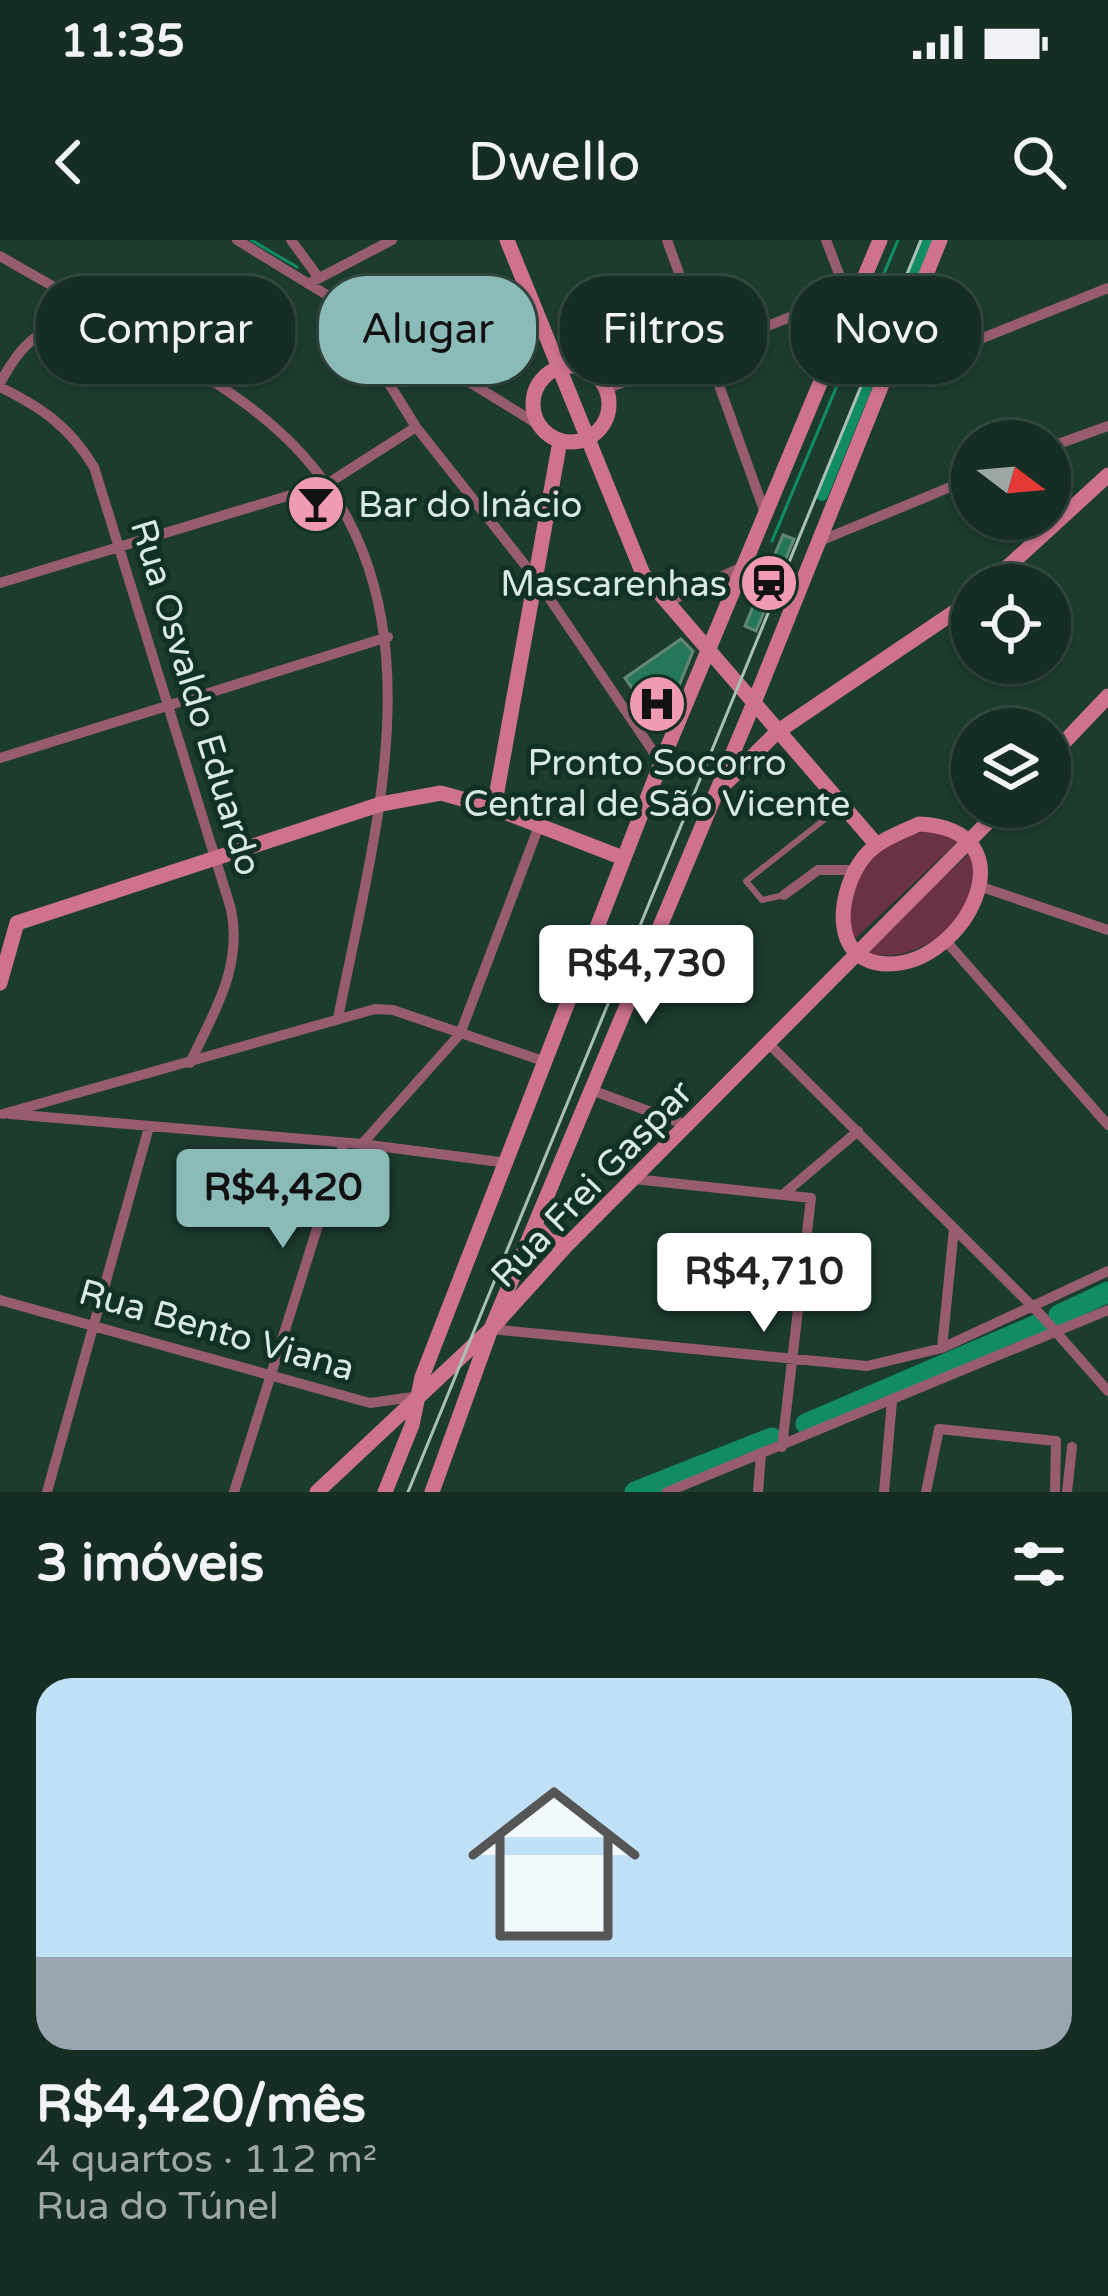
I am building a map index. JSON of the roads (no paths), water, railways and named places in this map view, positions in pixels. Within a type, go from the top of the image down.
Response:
[{"type":"street","points":[[237,240],[319,287]]},
{"type":"street","points":[[291,240],[313,281]]},
{"type":"street","points":[[357,240],[362,253]]},
{"type":"street","points":[[313,281],[392,240]]},
{"type":"street","points":[[507,240],[584,440],[643,574],[876,844]]},
{"type":"street","points":[[667,240],[681,276]]},
{"type":"street","points":[[826,240],[842,276]]},
{"type":"street","points":[[861,276],[880,240]]},
{"type":"street","points":[[925,276],[940,240]]},
{"type":"street","points":[[0,256],[36,277]]},
{"type":"street","points":[[981,339],[1108,288]]},
{"type":"street","points":[[0,385],[36,336]]},
{"type":"street","points":[[470,384],[560,441],[584,440],[608,413],[606,389],[579,367],[556,369],[534,393],[539,425]]},
{"type":"street","points":[[212,384],[245,404],[327,484],[364,557],[388,637],[390,729],[381,804],[338,1018]]},
{"type":"street","points":[[389,384],[416,427],[537,580],[662,764]]},
{"type":"street","points":[[606,389],[618,384]]},
{"type":"street","points":[[722,384],[765,513]]},
{"type":"street","points":[[385,1492],[623,858],[816,384]]},
{"type":"street","points":[[432,1492],[491,1329],[754,705],[880,384]]},
{"type":"street","name":"Rua Osvaldo Eduardo","points":[[0,385],[41,407],[73,432],[94,467],[172,702],[237,938],[234,966],[190,1064]]},
{"type":"street","points":[[1071,439],[1108,426]]},
{"type":"street","points":[[0,584],[327,484],[416,427]]},
{"type":"street","points":[[494,808],[560,441]]},
{"type":"street","points":[[1011,564],[1108,475]]},
{"type":"street","points":[[815,543],[951,487]]},
{"type":"street","points":[[666,603],[744,566]]},
{"type":"street","points":[[709,803],[777,732],[951,614]]},
{"type":"street","points":[[0,758],[388,637]]},
{"type":"street","points":[[1071,735],[1108,695]]},
{"type":"street","points":[[0,983],[8,926],[381,804],[441,794],[494,808],[623,858]]},
{"type":"street","points":[[919,824],[957,830],[971,840],[981,871],[979,886],[968,913],[945,940],[921,955],[887,964],[856,952],[841,921],[842,900],[855,871],[876,844],[919,824]]},
{"type":"street","points":[[362,1144],[460,1034],[539,826]]},
{"type":"street","name":"Rua Frei Gaspar","points":[[317,1492],[491,1329],[566,1246],[983,828]]},
{"type":"street","points":[[784,896],[818,870],[855,871]]},
{"type":"street","points":[[979,886],[1108,930]]},
{"type":"street","points":[[945,940],[1108,1125]]},
{"type":"street","points":[[2,1113],[190,1064],[338,1018],[393,1010],[548,1063]]},
{"type":"street","points":[[768,1042],[1037,1311],[1108,1391]]},
{"type":"street","points":[[594,1091],[689,1126]]},
{"type":"street","points":[[2,1113],[362,1144],[508,1163]]},
{"type":"street","points":[[47,1492],[149,1127]]},
{"type":"street","points":[[786,1192],[858,1130]]},
{"type":"street","points":[[234,1492],[344,1143]]},
{"type":"street","points":[[634,1179],[812,1198],[782,1442]]},
{"type":"street","points":[[536,1226],[548,1240],[566,1246]]},
{"type":"street","points":[[942,1348],[954,1229]]},
{"type":"street","points":[[491,1329],[867,1366],[942,1348],[1037,1311],[1108,1271]]},
{"type":"street","name":"Rua Bento Viana","points":[[0,1300],[370,1403],[418,1395]]},
{"type":"street","points":[[667,1492],[1108,1310]]},
{"type":"street","points":[[884,1492],[892,1401]]},
{"type":"street","points":[[926,1492],[939,1429],[1056,1441],[1055,1492]]},
{"type":"street","points":[[1067,1492],[1072,1447]]},
{"type":"street","points":[[758,1492],[761,1455]]},
{"type":"lane","points":[[784,896],[762,900],[746,881],[842,806]]},
{"type":"waterway","points":[[251,240],[297,267]]},
{"type":"waterway","points":[[772,541],[898,240]]},
{"type":"waterway","points":[[822,495],[926,240]]},
{"type":"waterway","points":[[1059,1315],[1108,1292]]},
{"type":"waterway","points":[[806,1424],[1039,1324]]},
{"type":"waterway","points":[[635,1492],[772,1438]]},
{"type":"tram line","points":[[408,1492],[921,240]]},
{"type":"place","name":"Bar do Inácio","points":[[316,504]]},
{"type":"place","name":"Mascarenhas","points":[[769,583]]},
{"type":"place","name":"Pronto Socorro Central de São Vicente","points":[[657,704]]}]
